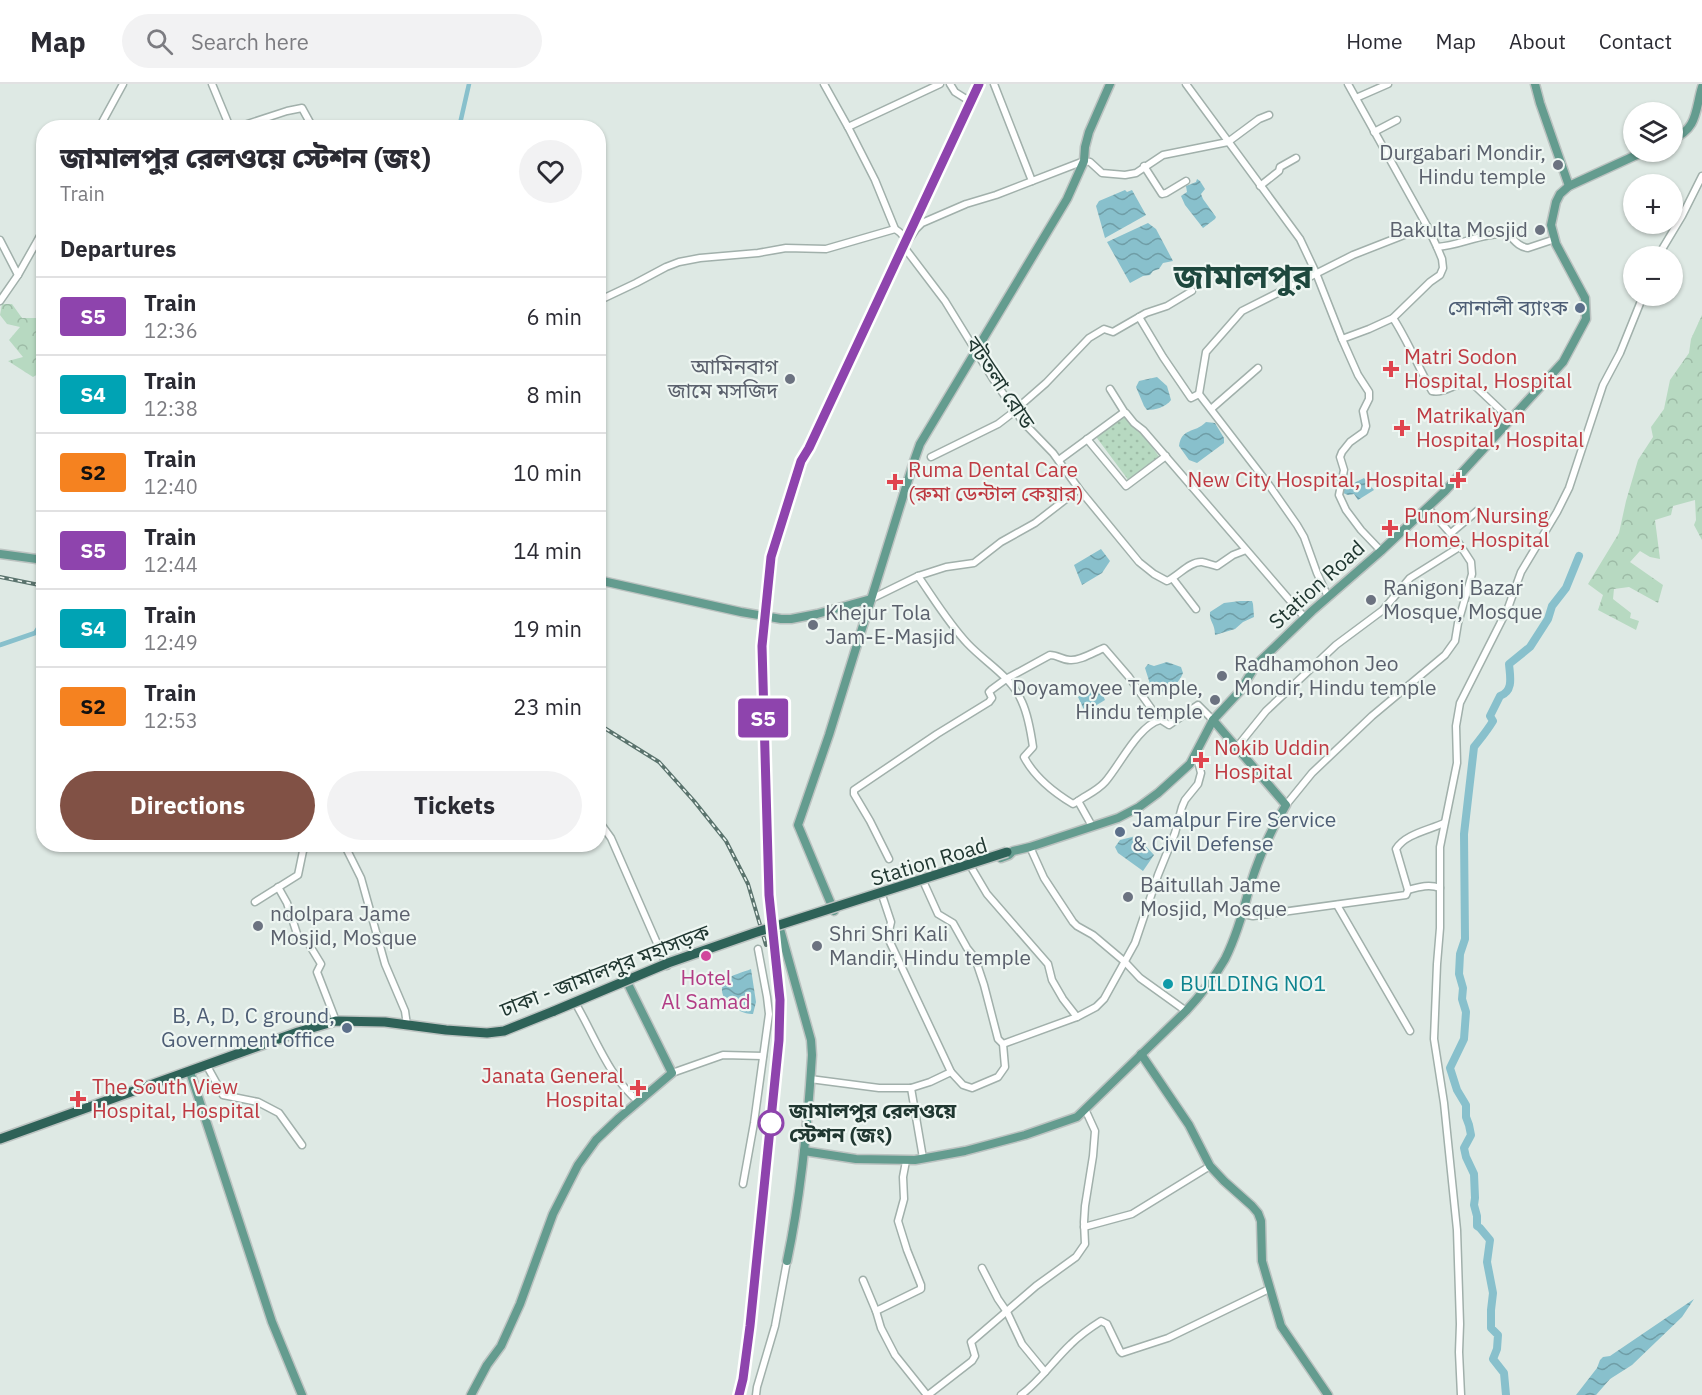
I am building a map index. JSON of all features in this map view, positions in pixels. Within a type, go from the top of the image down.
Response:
[{"type":"highway","name":"ঢাকা - জামালপুর মহাসড়ক","points":[[0,1139],[298,1032],[336,1021],[385,1022],[487,1033],[504,1030],[668,963],[765,929],[1010,851]]},
{"type":"main road","points":[[834,911],[798,825],[829,735],[914,461],[921,444],[1067,199],[1084,161],[1089,132],[1110,84]]},
{"type":"main road","points":[[1536,84],[1540,103],[1569,186],[1623,161]]},
{"type":"main road","points":[[1683,134],[1693,122],[1702,87]]},
{"type":"main road","name":"Station Road","points":[[554,1011],[577,1006],[667,967],[1009,855],[1010,851],[1030,847],[1118,818],[1158,794],[1190,764],[1213,720],[1240,691],[1256,665],[1428,508],[1563,362],[1586,319],[1585,298],[1555,239],[1551,225],[1556,202],[1560,194],[1569,186]]},
{"type":"main road","points":[[0,554],[36,559]]},
{"type":"main road","points":[[606,582],[744,613],[791,620],[871,599]]},
{"type":"main road","points":[[804,1151],[856,1159],[906,1161],[965,1151],[1025,1135],[1077,1117],[1186,1011],[1202,993],[1225,958],[1244,914],[1250,889],[1269,835],[1286,804],[1213,720]]},
{"type":"main road","points":[[780,929],[811,1040],[804,1151],[794,1232],[787,1261]]},
{"type":"main road","points":[[471,1395],[487,1365],[501,1346],[520,1304],[553,1214],[578,1165],[596,1140],[672,1073],[628,984]]},
{"type":"main road","points":[[1141,1054],[1189,1125],[1210,1166],[1258,1213],[1261,1221],[1262,1261],[1281,1326],[1328,1395]]},
{"type":"main road","points":[[190,1072],[272,1322],[302,1395]]},
{"type":"street","points":[[103,120],[123,84]]},
{"type":"street","points":[[212,84],[227,120]]},
{"type":"street","name":"বটতলা রোড","points":[[824,84],[875,180],[896,229],[902,234],[905,241],[904,247],[945,301],[993,379],[1023,422],[1059,460],[1079,489],[1139,562],[1167,581],[1173,579]]},
{"type":"street","points":[[920,84],[924,92]]},
{"type":"street","points":[[848,127],[940,84]]},
{"type":"street","points":[[950,84],[955,92],[971,102]]},
{"type":"street","points":[[994,84],[1032,181]]},
{"type":"street","points":[[1186,84],[1300,239],[1358,375],[1369,392],[1369,399],[1363,411],[1366,426],[1364,432],[1350,442],[1340,457],[1344,470],[1339,495],[1346,510],[1381,551]]},
{"type":"street","points":[[1342,339],[1393,318],[1440,275],[1443,268],[1442,259],[1427,226],[1348,84]]},
{"type":"street","points":[[1356,98],[1388,84]]},
{"type":"street","points":[[258,120],[302,108],[309,120]]},
{"type":"street","points":[[904,247],[922,223],[966,204],[1084,161],[1090,162],[1102,173],[1125,176],[1136,173],[1163,155],[1228,142],[1259,119],[1269,115]]},
{"type":"street","points":[[1374,132],[1397,120]]},
{"type":"street","points":[[1260,186],[1279,171],[1280,167],[1296,158]]},
{"type":"street","points":[[1144,166],[1162,194],[1186,181]]},
{"type":"street","points":[[1664,246],[1702,176]]},
{"type":"street","points":[[1328,597],[1297,525],[1199,394],[1206,352],[1242,311],[1353,255],[1427,226]]},
{"type":"street","points":[[606,297],[679,262],[786,248],[826,249],[896,229]]},
{"type":"street","points":[[1437,247],[1447,247],[1477,238],[1502,234],[1509,235],[1523,248],[1555,239]]},
{"type":"street","points":[[0,240],[18,275]]},
{"type":"street","points":[[0,301],[36,243]]},
{"type":"street","points":[[931,457],[998,424],[1046,384],[1089,338],[1104,329],[1113,332],[1192,291]]},
{"type":"street","points":[[1461,1395],[1457,1230],[1444,1103],[1434,1039],[1440,928],[1440,847],[1457,763],[1456,726],[1460,703],[1508,608],[1521,572],[1569,488],[1604,385],[1639,306]]},
{"type":"street","points":[[1139,317],[1191,398],[1199,394]]},
{"type":"street","points":[[1393,318],[1432,391],[1437,392],[1466,382],[1472,383],[1511,420]]},
{"type":"street","points":[[1211,409],[1258,368]]},
{"type":"street","points":[[1110,389],[1125,413],[1166,456],[1305,618]]},
{"type":"street","points":[[1059,460],[1125,413]]},
{"type":"street","points":[[1087,439],[1126,486],[1166,456]]},
{"type":"street","points":[[871,599],[918,576],[946,567],[974,563],[1001,542],[1035,523],[1079,489]]},
{"type":"street","points":[[1286,804],[1321,765],[1372,716],[1445,655],[1455,641],[1472,574],[1471,562],[1461,546],[1428,508]]},
{"type":"street","points":[[1450,533],[1477,512]]},
{"type":"street","points":[[1237,747],[1266,711],[1336,645],[1383,610],[1410,578],[1461,546]]},
{"type":"street","points":[[1196,609],[1173,579],[1192,563],[1200,561],[1217,566],[1233,555],[1246,550]]},
{"type":"street","points":[[918,576],[968,645],[1017,692],[1023,703],[1033,747],[1024,757],[1029,767],[1058,795],[1072,804],[1103,785],[1132,745],[1148,727],[1160,720]]},
{"type":"street","points":[[889,860],[854,790],[989,702],[992,698],[990,690],[1050,655],[1074,661],[1104,648],[1129,677],[1160,720],[1169,725],[1198,705],[1213,720]]},
{"type":"street","points":[[1003,1044],[1077,1017],[1096,1007],[1104,999],[1141,928],[1182,807],[1198,784],[1201,773],[1196,753]]},
{"type":"street","points":[[1078,801],[1092,826]]},
{"type":"street","points":[[1244,914],[1253,916],[1406,896],[1408,890],[1396,849],[1412,836],[1444,823]]},
{"type":"street","points":[[606,831],[667,967]]},
{"type":"street","points":[[1030,847],[1044,878],[1073,922],[1093,935],[1140,978],[1186,1011]]},
{"type":"street","points":[[255,902],[298,875],[303,852]]},
{"type":"street","points":[[348,852],[360,878],[385,964],[405,1011],[407,1025]]},
{"type":"street","points":[[971,867],[987,894],[1048,964],[1052,980],[1077,1017]]},
{"type":"street","points":[[882,895],[891,922],[889,940],[951,1072],[963,1084],[972,1088],[998,1077],[1005,1067],[1003,1044],[998,1039],[975,958],[953,923],[938,914],[924,883]]},
{"type":"street","points":[[1408,890],[1424,886],[1440,888]]},
{"type":"street","points":[[278,887],[287,903],[299,940],[307,941],[321,964],[316,972],[336,1021]]},
{"type":"street","points":[[1337,905],[1410,1031]]},
{"type":"street","points":[[743,1184],[769,1014],[758,949]]},
{"type":"street","points":[[577,1006],[605,1061],[629,1094],[639,1102]]},
{"type":"street","points":[[672,1073],[723,1055],[763,1056]]},
{"type":"street","points":[[207,1066],[223,1095],[258,1102],[279,1113],[302,1145]]},
{"type":"street","points":[[810,1079],[879,1088],[911,1088],[951,1072]]},
{"type":"street","points":[[911,1088],[923,1158]]},
{"type":"street","points":[[863,1280],[876,1311],[880,1328],[895,1355],[928,1395],[972,1361],[975,1356],[971,1342],[1036,1286],[1076,1257],[1085,1244],[1085,1206],[1095,1131],[1085,1109]]},
{"type":"street","points":[[876,1311],[921,1289],[898,1221],[904,1199],[903,1177],[906,1161]]},
{"type":"street","points":[[1084,1227],[1132,1214],[1210,1166]]},
{"type":"street","points":[[756,1395],[775,1326],[787,1261]]},
{"type":"street","points":[[982,1268],[1022,1344],[1045,1372]]},
{"type":"street","points":[[1021,1395],[1035,1384],[1084,1332],[1101,1322],[1107,1324],[1122,1353],[1168,1338],[1269,1289]]},
{"type":"green space","points":[[2,304],[12,304],[22,318],[36,318],[36,375],[33,377],[8,361],[23,357],[9,340],[20,327],[7,324],[0,315]]},
{"type":"green space","points":[[1702,315],[1702,540],[1694,525],[1695,500],[1673,506],[1671,515],[1655,520],[1660,559],[1650,557],[1640,551],[1630,562],[1663,585],[1658,603],[1629,587],[1614,589],[1613,599],[1631,613],[1630,618],[1639,621],[1636,630],[1598,610],[1603,595],[1588,584],[1619,533],[1638,460],[1653,437],[1651,427],[1664,409],[1670,380],[1689,353],[1691,339]]},
{"type":"green space","points":[[1125,410],[1160,458],[1129,481],[1094,434]]},
{"type":"water","points":[[1197,179],[1205,189],[1201,194],[1203,199],[1216,217],[1203,228],[1185,205],[1181,196],[1187,192],[1186,186],[1196,182]]},
{"type":"water","points":[[1125,190],[1127,192],[1132,190],[1146,215],[1105,238],[1096,206],[1099,201]]},
{"type":"water","points":[[1148,223],[1156,229],[1173,261],[1163,263],[1150,275],[1130,283],[1107,242]]},
{"type":"water","points":[[1157,377],[1167,386],[1171,400],[1160,408],[1147,410],[1136,387],[1139,381]]},
{"type":"water","points":[[1206,422],[1215,423],[1224,438],[1224,443],[1197,463],[1189,460],[1179,446],[1186,433]]},
{"type":"water","points":[[1364,478],[1374,490],[1358,500],[1354,494],[1343,493],[1347,480],[1354,483]]},
{"type":"water","points":[[1101,549],[1110,561],[1102,573],[1082,585],[1074,565]]},
{"type":"water","points":[[1252,601],[1254,617],[1235,629],[1215,635],[1210,612],[1224,603]]},
{"type":"water","points":[[1167,662],[1181,667],[1183,673],[1174,686],[1160,693],[1151,687],[1145,668],[1148,664],[1154,666]]},
{"type":"water","points":[[1098,684],[1105,700],[1085,712],[1078,697]]},
{"type":"water","points":[[1139,836],[1154,855],[1143,871],[1118,853],[1115,847],[1120,840]]},
{"type":"water","points":[[751,969],[756,1002],[753,1014],[747,1014],[729,1004],[722,993],[722,987],[727,979]]},
{"type":"water","points":[[1694,1299],[1682,1317],[1632,1365],[1610,1379],[1596,1395],[1576,1395],[1603,1357],[1610,1356]]},
{"type":"waterway","points":[[461,120],[469,84]]},
{"type":"waterway","points":[[1506,1395],[1504,1373],[1493,1359],[1497,1349],[1498,1335],[1491,1328],[1493,1293],[1487,1262],[1490,1240],[1477,1226],[1474,1174],[1464,1148],[1471,1135],[1466,1117],[1466,1105],[1457,1090],[1450,1068],[1464,1039],[1466,1012],[1459,974],[1460,954],[1465,939],[1464,834],[1474,747],[1493,721],[1490,716],[1500,696],[1509,687],[1509,664],[1530,647],[1548,619],[1552,606],[1566,588],[1579,556]]},
{"type":"waterway","points":[[0,645],[36,631]]},
{"type":"railway","points":[[739,1395],[750,1326],[779,1039],[780,1000],[769,895],[762,646],[771,557],[801,461],[979,84]]},
{"type":"railway","points":[[0,577],[36,584]]},
{"type":"railway","points":[[606,729],[659,762],[726,841],[748,884],[766,945]]},
{"type":"train","name":"S5","points":[[739,1395],[750,1326],[779,1040],[780,1000],[769,895],[761,673],[763,627],[771,557],[801,461],[979,84]]},
{"type":"place","name":"Durgabari Mondir, Hindu temple","points":[[1558,165]]},
{"type":"place","name":"Bakulta Mosjid","points":[[1540,230]]},
{"type":"place","name":"সোনালী ব্যাংক","points":[[1580,308]]},
{"type":"place","name":"Matri Sodon Hospital, Hospital","points":[[1391,369]]},
{"type":"place","name":"আমিনবাগ জামে মসজিদ","points":[[790,379]]},
{"type":"place","name":"Matrikalyan Hospital, Hospital","points":[[1402,428]]},
{"type":"place","name":"New City Hospital, Hospital","points":[[1458,480]]},
{"type":"place","name":"Ruma Dental Care (রুমা ডেন্টাল কেয়ার)","points":[[895,482]]},
{"type":"place","name":"Punom Nursing Home, Hospital","points":[[1390,528]]},
{"type":"place","name":"Ranigonj Bazar Mosque, Mosque","points":[[1371,600]]},
{"type":"place","name":"Khejur Tola Jam-E-Masjid","points":[[813,625]]},
{"type":"place","name":"Radhamohon Jeo Mondir, Hindu temple","points":[[1222,676]]},
{"type":"place","name":"Doyamoyee Temple, Hindu temple","points":[[1215,700]]},
{"type":"place","name":"Nokib Uddin Hospital","points":[[1201,760]]},
{"type":"place","name":"Jamalpur Fire Service & Civil Defense","points":[[1120,832]]},
{"type":"place","name":"Baitullah Jame Mosjid, Mosque","points":[[1128,897]]},
{"type":"place","name":"ndolpara Jame Mosjid, Mosque","points":[[258,926]]},
{"type":"place","name":"Shri Shri Kali Mandir, Hindu temple","points":[[817,946]]},
{"type":"place","name":"Hotel Al Samad","points":[[706,956]]},
{"type":"place","name":"BUILDING NO1","points":[[1168,984]]},
{"type":"place","name":"B, A, D, C ground, Government office","points":[[347,1028]]},
{"type":"place","name":"Janata General Hospital","points":[[638,1088]]},
{"type":"place","name":"The South View Hospital, Hospital","points":[[78,1099]]},
{"type":"place","name":"জামালপুর রেলওয়ে স্টেশন (জং)","points":[[771,1123]]},
{"type":"district","name":"জামালপুর","points":[[1243,276]]}]
